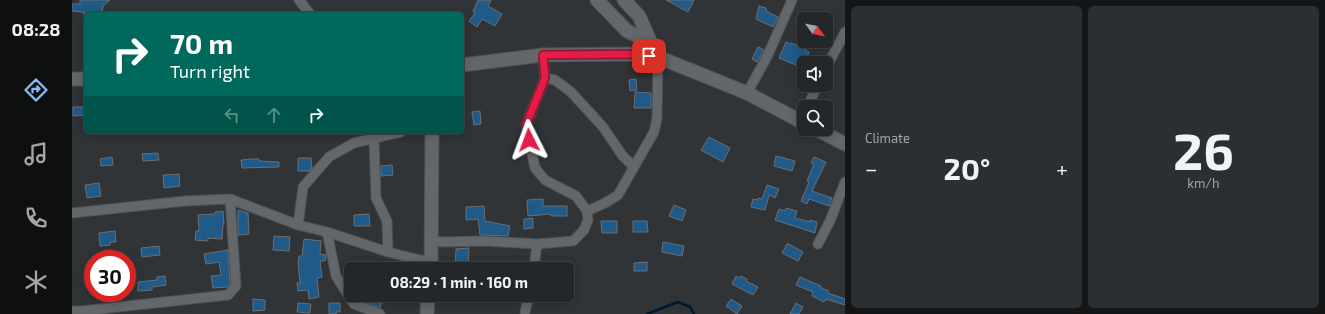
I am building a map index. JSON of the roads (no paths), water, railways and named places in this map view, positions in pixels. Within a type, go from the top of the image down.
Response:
[{"type":"street","points":[[299,0],[308,12]]},
{"type":"street","points":[[597,0],[628,31],[650,42]]},
{"type":"street","points":[[587,211],[606,203],[618,195],[654,132],[657,118],[658,57],[639,16],[624,0]]},
{"type":"street","points":[[747,93],[767,57],[792,0]]},
{"type":"street","points":[[832,56],[845,32]]},
{"type":"street","points":[[464,65],[543,55],[639,54],[658,57],[747,93],[797,116]]},
{"type":"street","points":[[431,241],[537,244],[573,241],[584,230],[588,220],[587,211],[576,196],[545,180],[535,168],[526,125],[545,78],[543,55]]},
{"type":"street","points":[[545,78],[555,80],[571,92],[603,127],[622,155],[634,167]]},
{"type":"street","points":[[72,79],[84,79]]},
{"type":"street","points":[[298,225],[303,187],[329,157],[354,143],[373,136],[388,134]]},
{"type":"street","points":[[431,262],[432,134]]},
{"type":"street","points":[[373,136],[376,198],[387,221],[388,252]]},
{"type":"street","points":[[830,136],[845,144]]},
{"type":"street","points":[[818,244],[830,221],[845,182]]},
{"type":"street","points":[[72,311],[228,295],[236,286],[230,199]]},
{"type":"street","points":[[72,213],[185,201],[230,199],[298,225],[327,232],[419,262]]},
{"type":"street","points":[[327,232],[336,276],[354,304],[380,314]]},
{"type":"street","points":[[535,262],[537,244]]},
{"type":"street","points":[[427,314],[428,302]]},
{"type":"street","points":[[525,312],[527,302]]},
{"type":"waterway","points":[[647,314],[678,302],[690,307],[694,314]]}]
